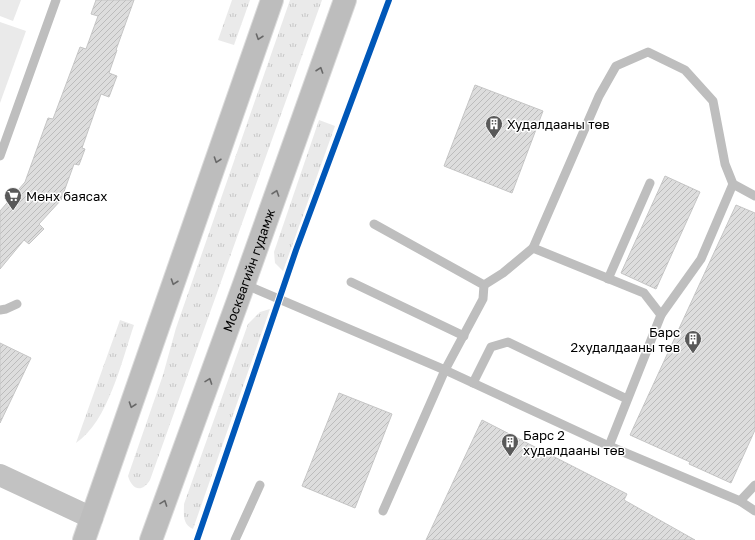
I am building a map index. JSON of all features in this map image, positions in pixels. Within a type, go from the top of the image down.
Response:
[{"type":"highway","points":[[84,540],[272,0]]},
{"type":"highway","name":"Москвагийн гудамж","points":[[151,540],[345,0]]},
{"type":"main road","points":[[0,475],[92,518]]},
{"type":"lane","points":[[0,156],[56,0]]},
{"type":"lane","points":[[484,285],[503,273],[533,248],[599,96],[616,66],[648,52],[685,70],[713,102],[725,164],[733,184],[755,196]]},
{"type":"lane","points":[[608,279],[650,182]]},
{"type":"lane","points":[[609,446],[661,315],[701,259],[733,184]]},
{"type":"lane","points":[[374,224],[484,285]]},
{"type":"lane","points":[[533,248],[644,293],[661,315]]},
{"type":"lane","points":[[352,282],[464,336]]},
{"type":"lane","points":[[244,284],[445,370],[609,446],[740,501],[755,511]]},
{"type":"lane","points":[[383,511],[445,370],[483,299],[484,285]]},
{"type":"lane","points":[[0,310],[17,304]]},
{"type":"lane","points":[[473,383],[491,347],[508,342],[627,399]]},
{"type":"lane","points":[[235,540],[260,485]]},
{"type":"lane","points":[[740,501],[755,485]]},
{"type":"green space","points":[[0,0],[21,0],[13,21],[0,16]]},
{"type":"green space","points":[[232,0],[250,0],[234,45],[218,40]]},
{"type":"green space","points":[[290,0],[322,0],[150,480],[144,487],[138,488],[132,484],[128,476],[163,375],[176,328]]},
{"type":"green space","points":[[0,22],[26,31],[0,103]]},
{"type":"green space","points":[[319,120],[335,126],[283,271],[275,263],[274,252]]},
{"type":"green space","points":[[270,309],[193,529],[185,522],[184,504],[248,324],[260,312]]},
{"type":"green space","points":[[120,320],[134,325],[119,372],[97,421],[76,443]]},
{"type":"building","points":[[96,0],[134,0],[109,73],[117,76],[109,97],[101,94],[82,148],[85,149],[79,165],[74,164],[61,200],[39,224],[44,229],[29,244],[24,240],[0,269],[0,211],[25,182],[48,118],[53,119],[80,47],[86,49],[98,16],[91,14]]},
{"type":"building","name":"Худалдааны төв","points":[[475,85],[543,111],[512,193],[444,166]]},
{"type":"building","points":[[665,176],[700,192],[656,289],[621,273]]},
{"type":"building","points":[[736,205],[755,213],[755,430],[731,483],[689,464],[690,462],[630,435]]},
{"type":"building","points":[[0,343],[31,358],[0,423]]},
{"type":"building","points":[[339,393],[392,414],[355,508],[302,486]]},
{"type":"building","name":"Барс 2 худалдааны төв","points":[[482,420],[627,494],[624,500],[695,540],[426,540]]},
{"type":"cycle path","points":[[197,540],[296,250],[389,0]]},
{"type":"place","name":"Худалдааны төв","points":[[494,139]]},
{"type":"place","name":"Мөнх баясах","points":[[13,211]]},
{"type":"place","name":"Барс 2худалдааны төв","points":[[693,354]]},
{"type":"place","name":"Барс 2 худалдааны төв","points":[[510,457]]}]
